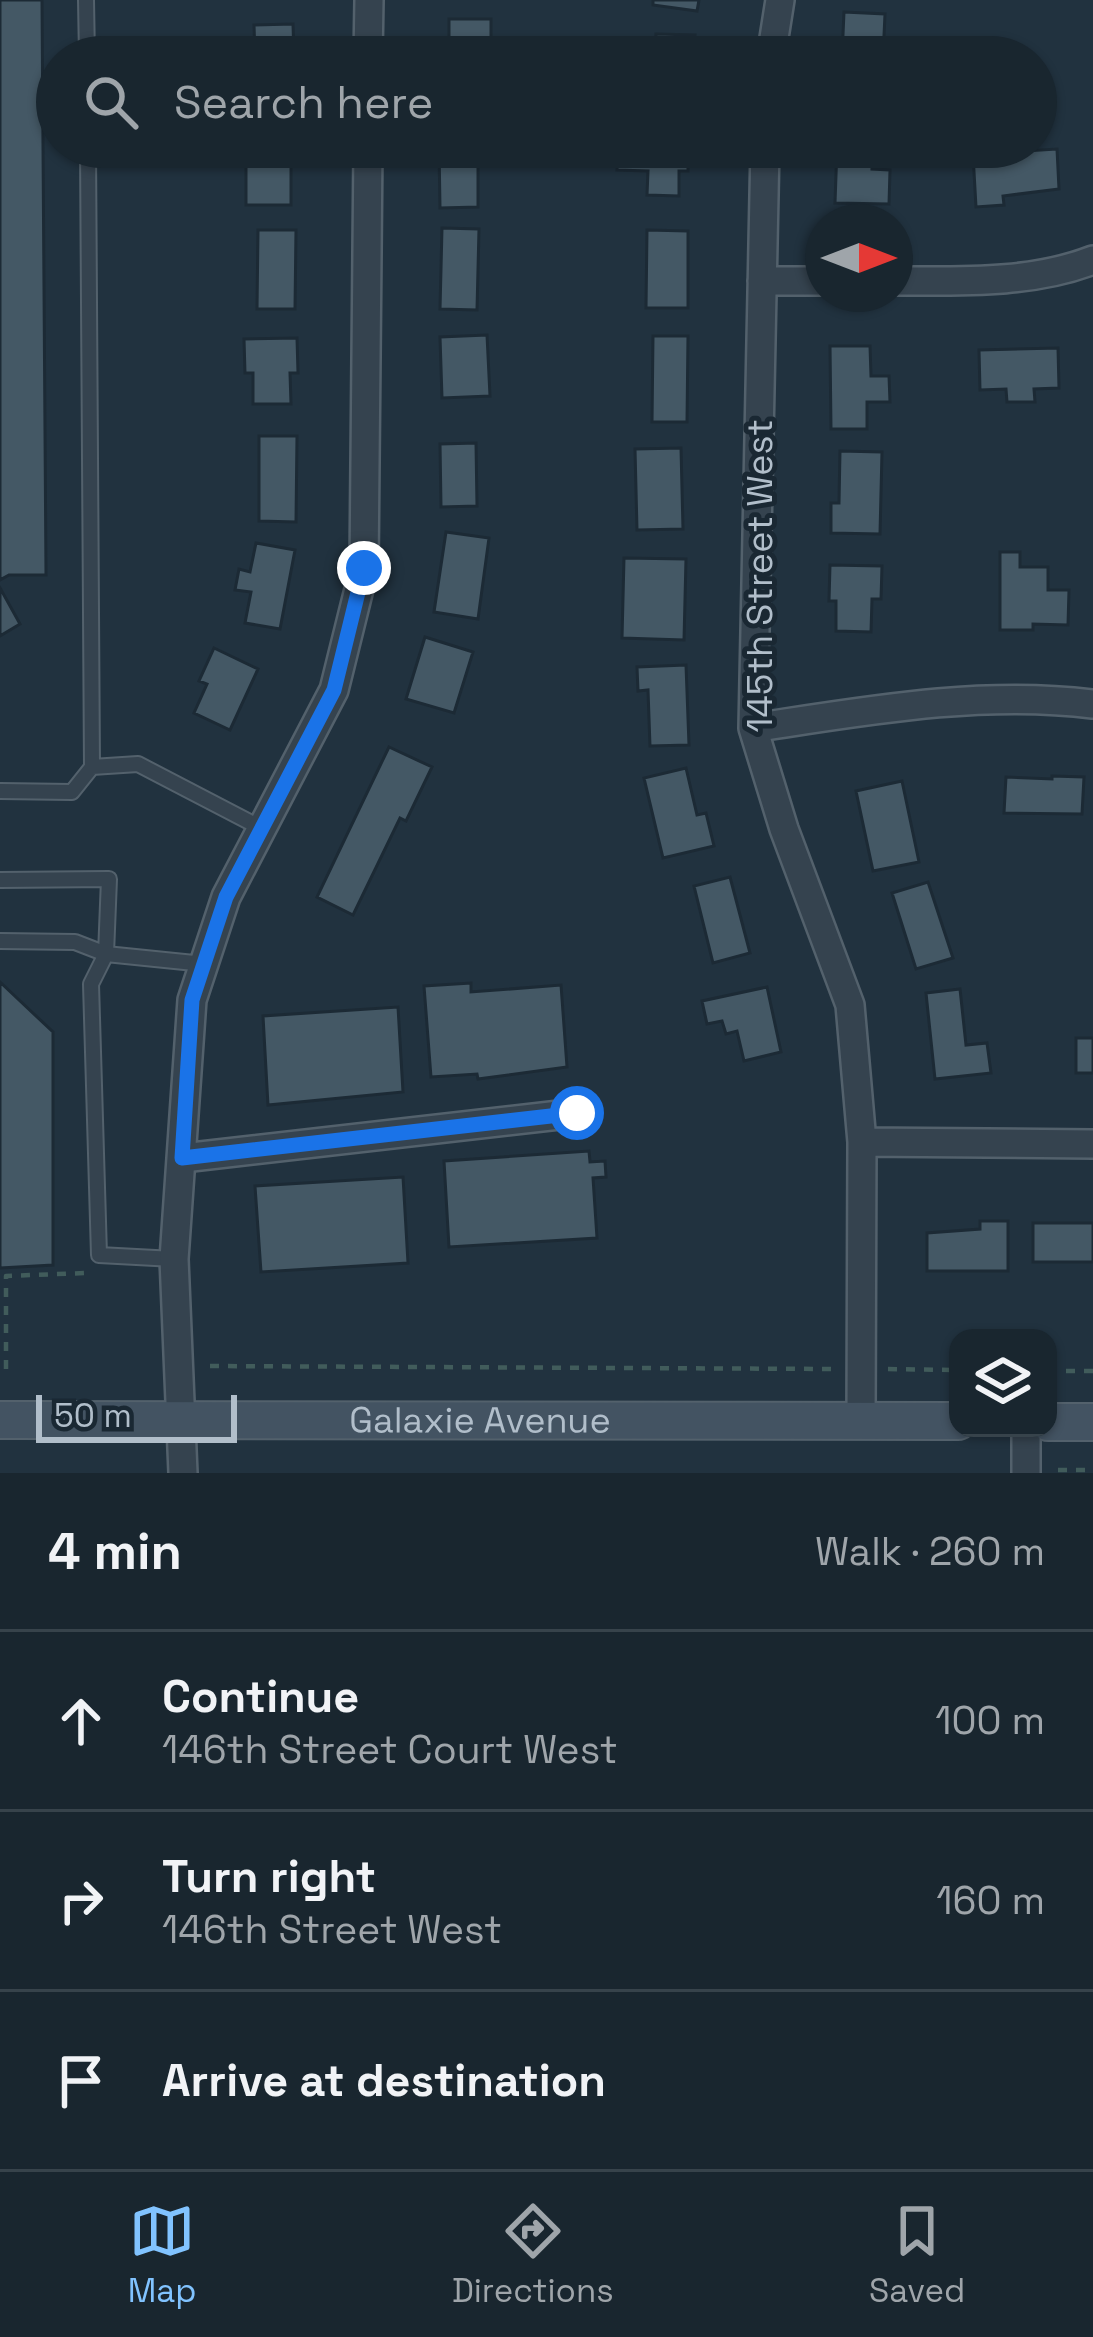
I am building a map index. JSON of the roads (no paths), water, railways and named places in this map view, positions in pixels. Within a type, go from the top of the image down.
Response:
[{"type":"street","points":[[368,36],[369,0]]},
{"type":"street","points":[[775,36],[781,0]]},
{"type":"street","points":[[183,1473],[174,1259],[192,1000],[226,897],[334,690],[364,568],[368,168]]},
{"type":"street","name":"145th Street West","points":[[765,168],[753,728],[784,829],[850,1005],[862,1142],[861,1421]]},
{"type":"street","points":[[913,281],[981,281],[1072,268],[1093,260]]},
{"type":"street","points":[[762,280],[805,280]]},
{"type":"street","points":[[753,728],[910,705],[1048,698],[1093,704]]},
{"type":"street","points":[[182,1158],[577,1113]]},
{"type":"street","points":[[862,1142],[1093,1144]]},
{"type":"street","name":"Galaxie Avenue","points":[[0,1420],[949,1421]]},
{"type":"street","points":[[1057,1422],[1093,1422]]},
{"type":"street","points":[[1026,1437],[1026,1473]]},
{"type":"lane","points":[[86,0],[87,36]]},
{"type":"lane","points":[[0,791],[72,792],[92,767],[88,168]]},
{"type":"lane","points":[[92,767],[138,764],[262,829]]},
{"type":"lane","points":[[0,880],[109,879],[106,954],[92,984],[99,1255],[174,1259]]},
{"type":"lane","points":[[0,941],[75,941],[106,954],[204,964]]}]
